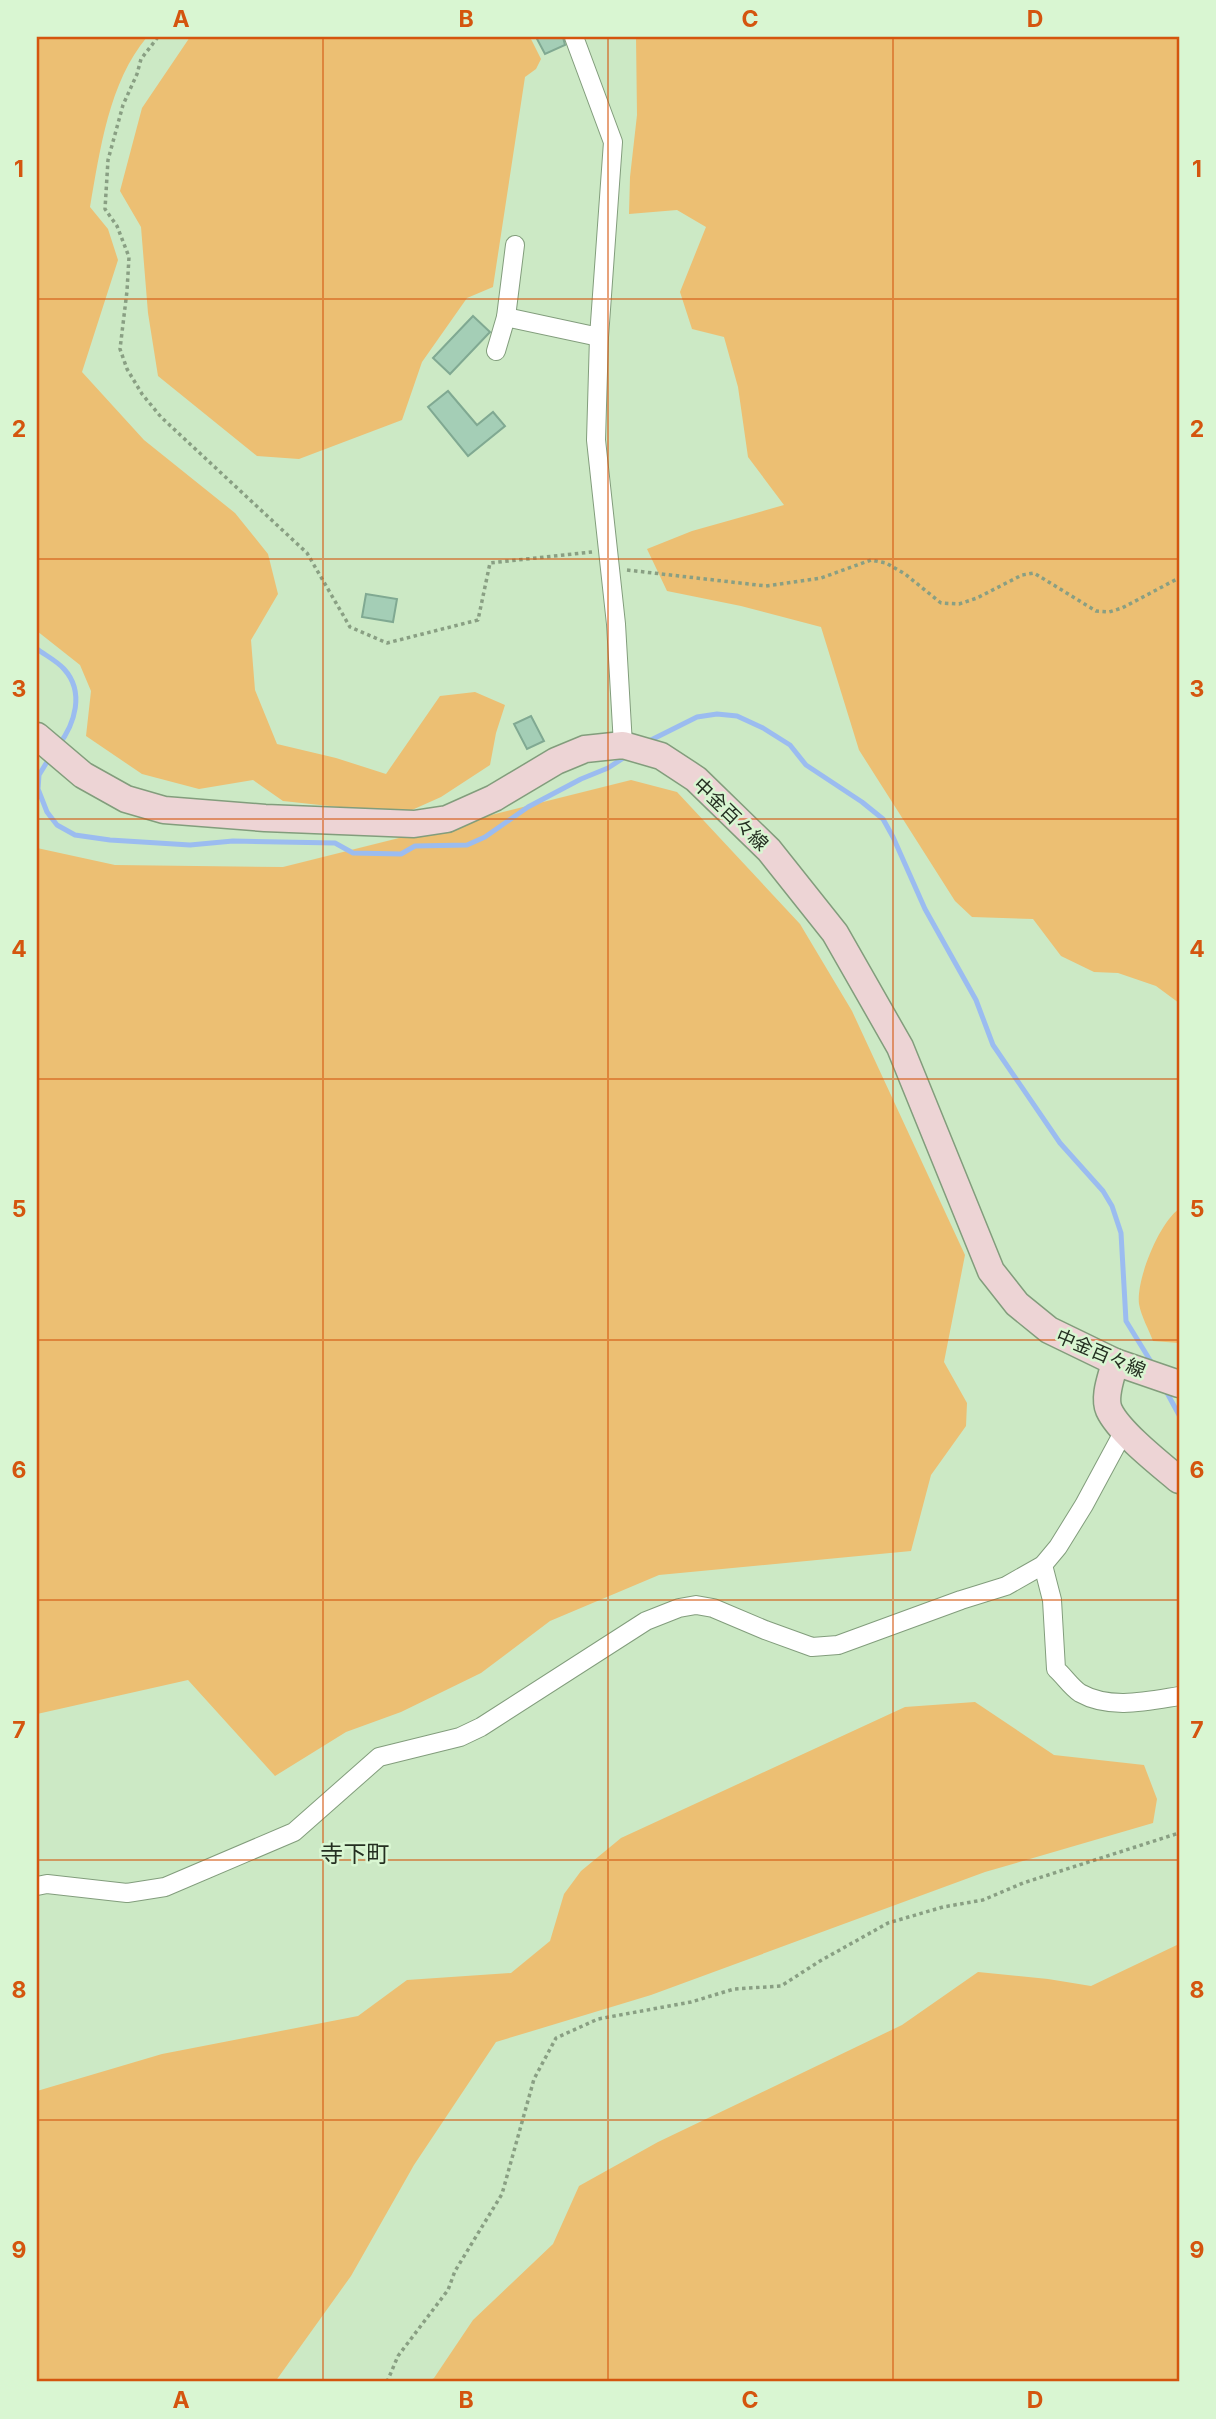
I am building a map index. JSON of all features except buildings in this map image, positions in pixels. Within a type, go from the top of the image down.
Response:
[{"type":"main road","name":"中金百々線","points":[[40,740],[83,775],[125,799],[164,810],[265,818],[414,824],[447,819],[494,798],[556,761],[585,749],[623,745],[661,756],[696,779],[769,850],[835,933],[900,1047],[991,1271],[1017,1304],[1049,1330],[1125,1365],[1176,1383]]},
{"type":"main road","points":[[1125,1365],[1107,1394],[1109,1410],[1148,1455],[1179,1480]]},
{"type":"street","points":[[574,37],[614,142],[599,337],[596,440],[611,572],[623,745]]},
{"type":"street","points":[[496,351],[506,317],[515,244]]},
{"type":"street","points":[[506,317],[599,337]]},
{"type":"street","points":[[37,1886],[47,1884],[127,1893],[165,1887],[294,1832],[379,1757],[460,1737],[481,1727],[646,1621],[679,1608],[695,1605],[713,1608],[812,1647],[838,1645],[1006,1586],[1044,1565],[1084,1505],[1125,1429]]},
{"type":"street","points":[[1044,1565],[1052,1600],[1056,1669],[1079,1692],[1104,1702],[1133,1703],[1179,1696]]},
{"type":"path","points":[[158,37],[141,59],[122,105],[108,160],[105,209],[117,226],[129,257],[120,349],[127,369],[142,394],[161,417],[307,553],[349,627],[387,643],[478,620],[490,563],[608,550]]},
{"type":"path","points":[[611,572],[625,570],[766,586],[821,578],[871,560],[886,563],[905,574],[941,603],[960,604],[1022,575],[1034,573],[1096,611],[1122,608],[1179,578]]},
{"type":"path","points":[[387,2382],[398,2356],[448,2290],[455,2271],[502,2194],[534,2079],[556,2038],[598,2019],[691,2002],[734,1989],[781,1986],[888,1923],[943,1907],[983,1900],[1023,1883],[1179,1833]]},
{"type":"shaded area","points":[[37,37],[147,37],[123,75],[108,118],[98,163],[90,207],[108,229],[118,260],[82,372],[144,440],[235,513],[268,554],[278,594],[251,640],[255,690],[277,744],[336,758],[386,774],[440,696],[475,692],[505,705],[490,765],[441,797],[403,814],[283,801],[253,780],[199,789],[142,774],[86,736],[91,691],[80,665],[37,631]]},
{"type":"shaded area","points":[[190,37],[530,37],[541,59],[536,69],[525,77],[493,287],[467,298],[422,362],[402,420],[299,459],[257,456],[158,376],[148,313],[141,227],[120,191],[142,108]]},
{"type":"shaded area","points":[[636,37],[1179,37],[1179,1003],[1156,986],[1118,973],[1094,972],[1061,956],[1033,919],[972,917],[955,901],[859,750],[821,627],[741,606],[667,591],[647,549],[692,531],[784,505],[748,457],[738,387],[724,337],[692,329],[680,292],[706,227],[677,210],[629,214],[637,115]]},
{"type":"shaded area","points":[[631,780],[677,792],[800,924],[852,1011],[965,1255],[944,1362],[967,1403],[966,1426],[931,1475],[911,1551],[659,1575],[550,1621],[481,1673],[401,1712],[346,1732],[275,1776],[188,1680],[37,1714],[37,848],[115,865],[283,867]]},
{"type":"shaded area","points":[[1179,1209],[1179,1343],[1153,1341],[1139,1304],[1141,1281],[1157,1239],[1171,1216]]},
{"type":"shaded area","points":[[975,1702],[1054,1755],[1144,1765],[1157,1799],[1153,1823],[985,1872],[651,1995],[496,2042],[414,2165],[351,2276],[275,2382],[37,2382],[37,2091],[162,2054],[358,2016],[407,1980],[511,1973],[550,1941],[564,1894],[581,1871],[621,1838],[905,1707]]},
{"type":"shaded area","points":[[1179,1944],[1179,2382],[427,2382],[434,2378],[473,2320],[553,2244],[579,2186],[658,2142],[902,2025],[978,1972],[1091,1986]]},
{"type":"waterway","points":[[37,649],[64,669],[74,688],[76,698],[73,718],[58,746]]},
{"type":"waterway","points":[[647,742],[697,717],[717,714],[737,716],[790,745],[806,765],[883,819],[925,909],[976,1000],[993,1045],[1060,1143],[1103,1191],[1112,1206],[1121,1233],[1126,1321],[1153,1365]]},
{"type":"waterway","points":[[50,757],[39,775],[38,789],[47,812],[57,825],[75,835],[190,845],[233,841],[335,843],[353,853],[401,854],[415,846],[467,845],[485,837],[528,807],[608,768],[628,755]]},
{"type":"waterway","points":[[1165,1389],[1179,1415]]},
{"type":"district","name":"寺下町","points":[[355,1854]]}]
